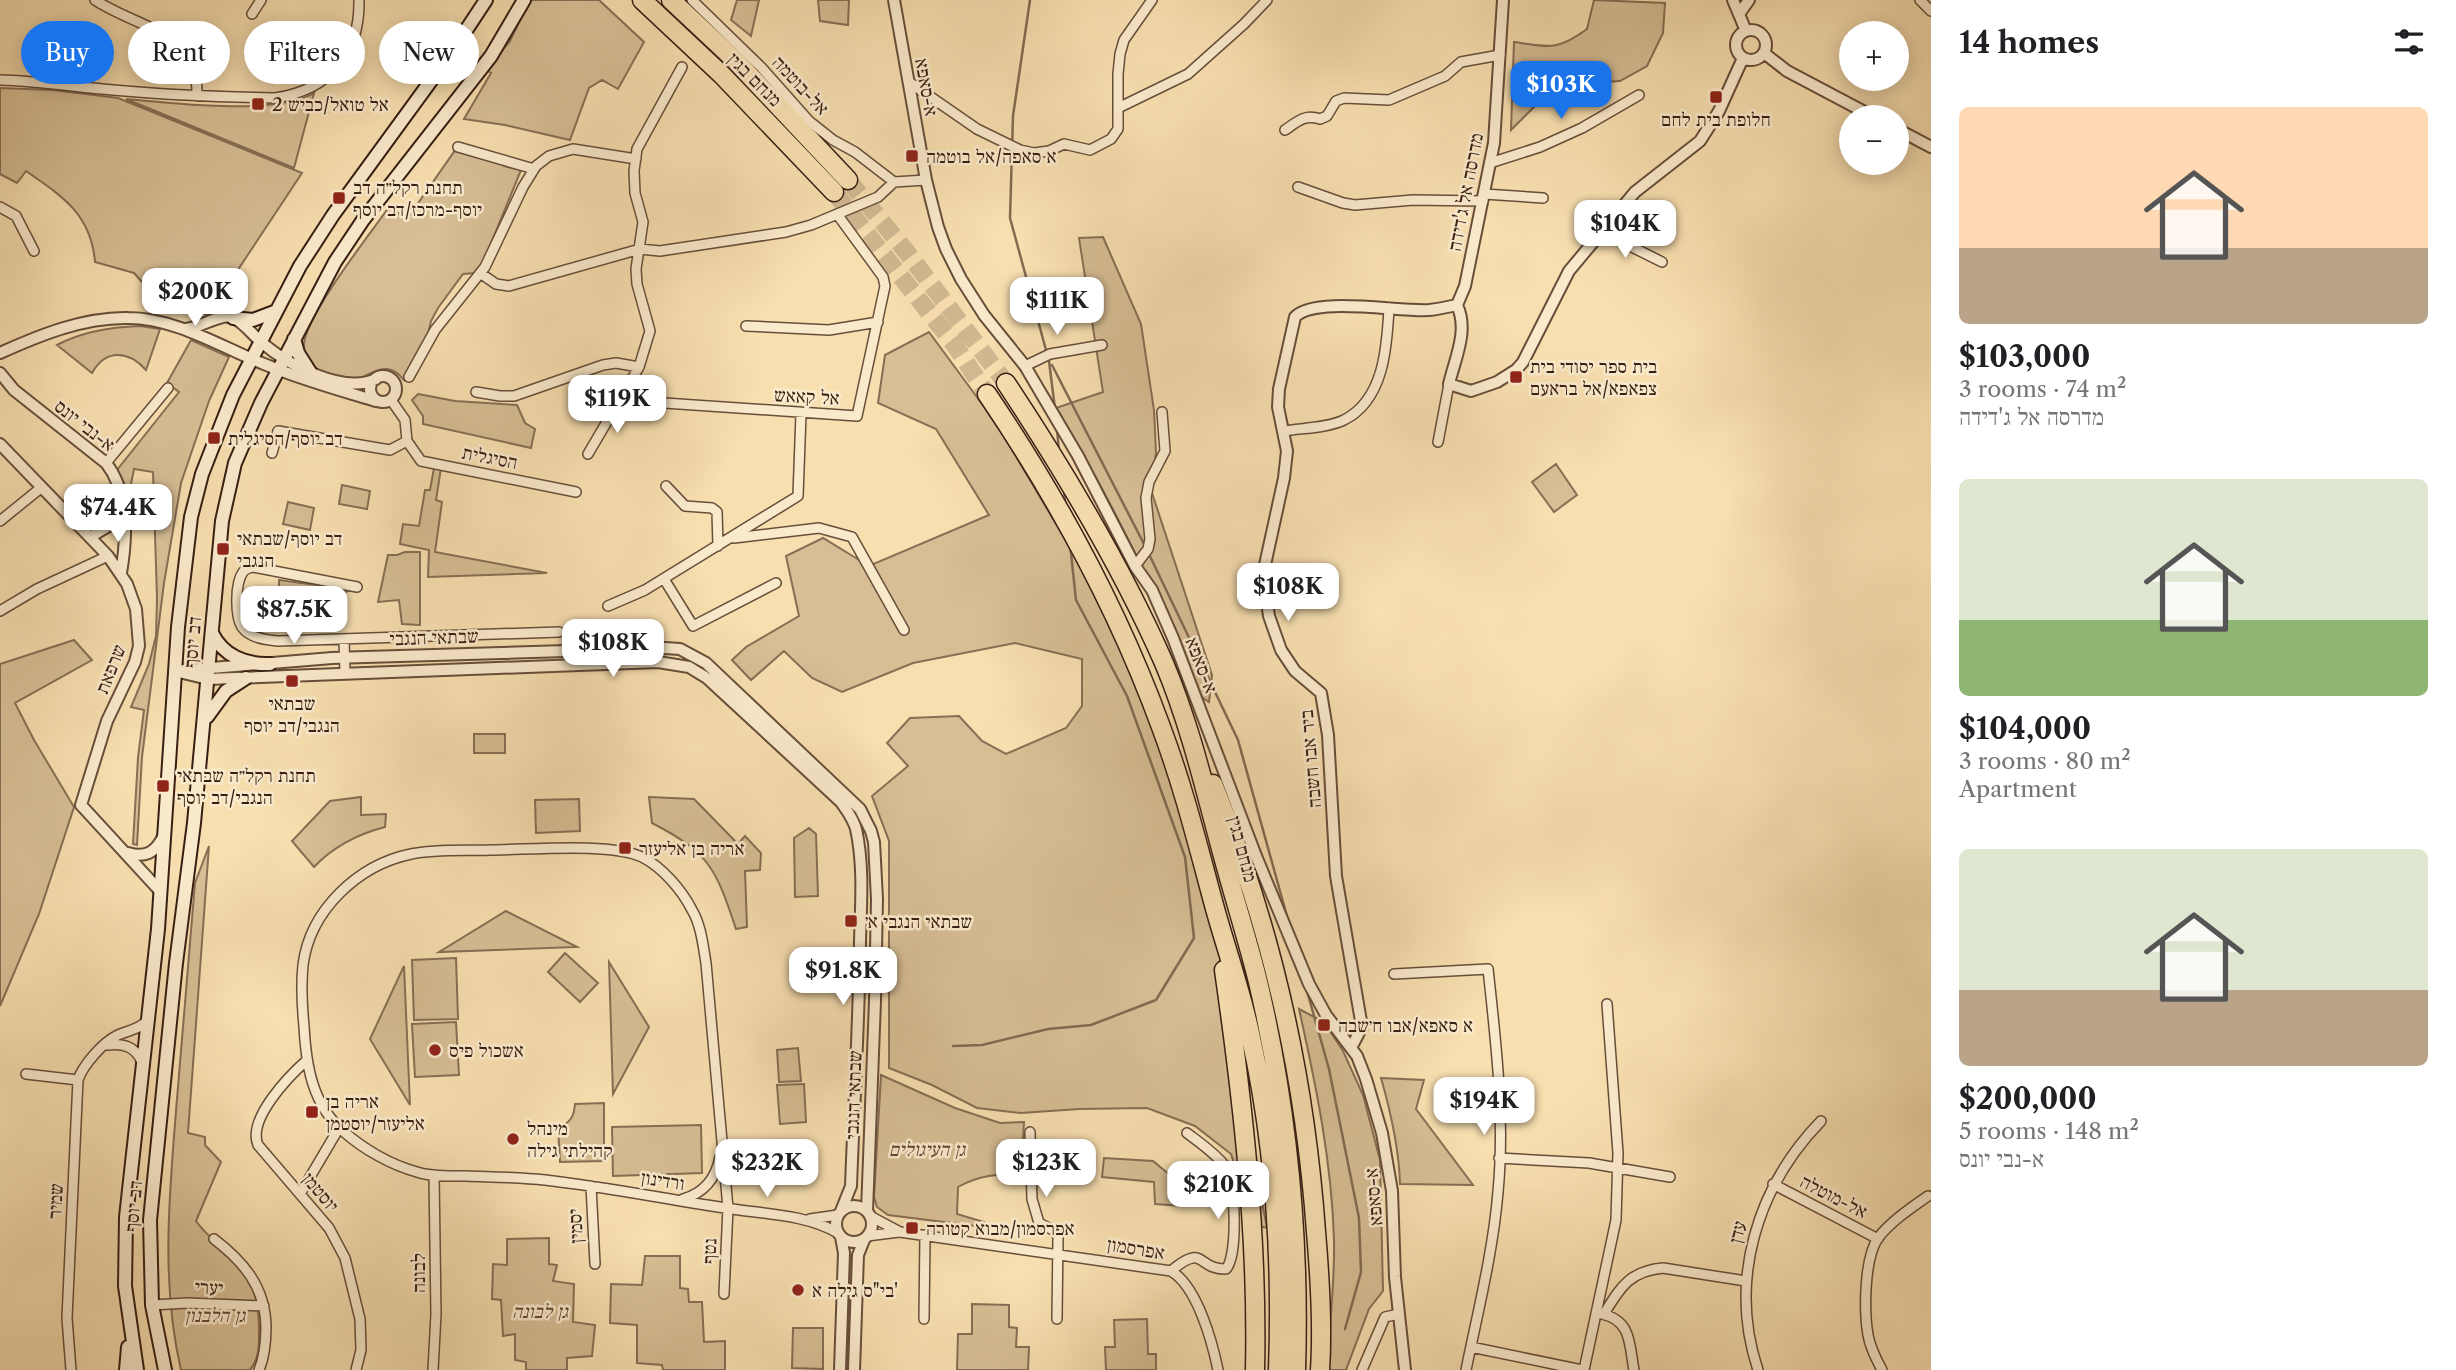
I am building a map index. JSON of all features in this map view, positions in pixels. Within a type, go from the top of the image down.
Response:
[{"type":"highway","name":"מנחם בגין","points":[[642,0],[722,75],[834,192]]},
{"type":"highway","name":"מנחם בגין","points":[[671,0],[736,61],[848,180]]},
{"type":"highway","name":"מנחם בגין","points":[[1006,383],[1043,438],[1097,531],[1163,661],[1185,716],[1258,981],[1279,1091],[1297,1261],[1296,1370]]},
{"type":"highway","points":[[988,394],[1023,447],[1086,557],[1138,667],[1178,778],[1251,1038],[1266,1123],[1278,1256],[1278,1370]]},
{"type":"highway","points":[[1185,716],[1228,821],[1255,898],[1283,1002],[1301,1090],[1311,1164],[1318,1257],[1320,1370]]},
{"type":"highway","points":[[1214,908],[1236,1056],[1248,1168],[1255,1277],[1255,1370]]},
{"type":"main road","name":"דב יוסף","points":[[136,1370],[125,1286],[124,1250],[160,891],[174,671],[185,560],[196,496],[213,442],[251,359],[316,241],[486,0]]},
{"type":"main road","name":"דב יוסף","points":[[165,1370],[152,1305],[150,1220],[176,963],[194,823],[219,548],[227,495],[244,442],[281,364],[335,262],[491,56],[524,0]]},
{"type":"main road","points":[[233,318],[253,320],[275,312]]},
{"type":"main road","points":[[294,339],[298,353],[310,372]]},
{"type":"main road","points":[[212,633],[218,643],[235,657],[270,664]]},
{"type":"main road","points":[[204,723],[219,698],[232,685],[246,678]]},
{"type":"main road","points":[[126,1370],[130,1330]]},
{"type":"street","points":[[95,0],[179,44],[192,61],[196,73],[197,96]]},
{"type":"street","points":[[252,14],[261,0]]},
{"type":"street","points":[[0,80],[197,96],[275,98],[300,93],[324,80],[346,56],[357,27],[359,0]]},
{"type":"street","name":"אל-בוטמה","points":[[692,0],[761,67],[809,121],[894,182]]},
{"type":"street","name":"א-סאפא","points":[[894,0],[926,180],[938,227],[961,279],[1005,343],[1025,366],[1078,456],[1135,566],[1152,590],[1308,984],[1326,1015],[1357,1056],[1373,1101],[1389,1169],[1405,1370]]},
{"type":"street","points":[[909,82],[999,142],[1034,153],[1049,151],[1064,144],[1090,150],[1111,139],[1118,130],[1118,74],[1124,40],[1152,0]]},
{"type":"street","points":[[1118,108],[1188,74],[1267,0]]},
{"type":"street","name":"מדרסה אל ג'דידה","points":[[1457,305],[1465,286],[1494,143],[1503,0]]},
{"type":"street","points":[[1733,0],[1746,31]]},
{"type":"street","points":[[1739,14],[1749,0]]},
{"type":"street","points":[[1920,0],[1931,10]]},
{"type":"street","points":[[1746,31],[1755,31],[1763,36],[1766,44],[1764,53],[1757,59],[1743,58],[1737,51],[1737,42],[1746,31]]},
{"type":"street","points":[[1764,53],[1787,71],[1851,105]]},
{"type":"street","points":[[1285,130],[1302,118],[1310,116],[1320,120],[1336,101],[1344,98],[1389,100],[1445,76],[1461,62],[1500,55]]},
{"type":"street","points":[[1449,384],[1471,391],[1497,382],[1516,370],[1531,350],[1569,271],[1636,192],[1700,141],[1719,111],[1743,58]]},
{"type":"street","points":[[588,454],[639,367],[650,331],[637,284],[636,269],[643,222],[635,193],[637,149],[682,67]]},
{"type":"street","points":[[1490,163],[1540,147],[1571,133],[1639,95]]},
{"type":"street","points":[[1909,135],[1931,147]]},
{"type":"street","points":[[458,147],[534,169]]},
{"type":"street","points":[[409,377],[435,330],[480,273],[534,169],[549,156],[573,149],[636,159]]},
{"type":"street","points":[[480,273],[496,284],[509,286],[640,249],[660,251],[786,232],[878,197],[894,182],[926,180]]},
{"type":"street","points":[[1298,187],[1355,205],[1483,197],[1543,198]]},
{"type":"street","points":[[0,207],[16,216],[34,251]]},
{"type":"street","name":"אל קאאש","points":[[620,400],[857,416],[884,295],[883,277],[837,214]]},
{"type":"street","points":[[1600,232],[1662,262]]},
{"type":"street","points":[[1438,442],[1462,333],[1462,320],[1457,305]]},
{"type":"street","name":"ביר אבו חשבה","points":[[1351,1048],[1362,1027],[1336,876],[1328,735],[1321,694],[1295,671],[1281,650],[1269,616],[1263,573],[1284,478],[1287,451],[1278,407],[1279,388],[1294,317],[1310,307],[1428,310],[1457,305]]},
{"type":"street","points":[[1284,431],[1343,420],[1355,412],[1375,386],[1384,364],[1389,308]]},
{"type":"street","points":[[0,353],[76,325],[107,319],[150,320],[183,330],[251,359],[281,364],[351,384],[359,385],[386,377],[394,383],[396,392],[391,400],[376,401],[281,364],[233,318],[222,316],[199,327],[183,330]]},
{"type":"street","points":[[213,343],[210,331],[214,321]]},
{"type":"street","points":[[746,327],[830,330],[878,322]]},
{"type":"street","points":[[1025,366],[1050,354],[1101,345]]},
{"type":"street","points":[[477,392],[500,397],[514,396],[603,365],[616,363],[639,367]]},
{"type":"street","name":"א-נבי יונס","points":[[0,373],[14,390],[106,463],[119,484],[124,517],[121,573]]},
{"type":"street","points":[[376,379],[370,388],[376,401]]},
{"type":"street","points":[[106,463],[168,388]]},
{"type":"street","points":[[272,453],[278,431],[390,450],[407,441],[405,420],[391,400]]},
{"type":"street","points":[[1135,566],[1148,549],[1150,540],[1146,498],[1149,482],[1165,451],[1162,412]]},
{"type":"street","points":[[608,606],[664,579],[798,496],[801,414]]},
{"type":"street","name":"הסיגלית","points":[[407,441],[421,461],[576,492]]},
{"type":"street","name":"שרפאת","points":[[0,444],[108,556],[121,573],[136,609],[139,646],[135,662],[107,721],[81,805],[160,891]]},
{"type":"street","points":[[666,486],[685,506],[712,508],[717,512],[718,546]]},
{"type":"street","points":[[0,521],[42,487]]},
{"type":"street","points":[[90,537],[124,517]]},
{"type":"street","points":[[729,539],[819,528],[852,537],[904,629]]},
{"type":"street","points":[[0,611],[37,589],[108,556]]},
{"type":"street","points":[[358,587],[253,567],[247,569],[240,578],[239,619],[246,631],[278,641],[559,632]]},
{"type":"street","points":[[664,579],[692,626],[776,583]]},
{"type":"street","points":[[344,639],[345,673]]},
{"type":"street","name":"שבתאי הנגבי","points":[[209,673],[345,657],[665,648],[680,649],[699,659],[722,677],[860,809],[874,842],[877,898],[876,1001],[868,1213]]},
{"type":"street","name":"שבתאי הנגבי","points":[[174,671],[246,678],[658,662],[678,664],[707,678],[841,802],[852,818],[855,829],[861,899],[860,1001],[851,1185],[840,1213]]},
{"type":"street","points":[[125,852],[140,856],[150,853],[159,845],[164,835]]},
{"type":"street","points":[[434,1175],[418,1173],[387,1160],[357,1142],[339,1128],[319,1103],[307,1060],[302,1003],[303,965],[317,923],[331,901],[363,875],[398,857],[427,851],[621,851],[641,857],[660,871],[682,895],[698,924],[706,962],[728,1208]]},
{"type":"street","points":[[1394,974],[1488,969],[1498,1069],[1499,1158],[1494,1228],[1466,1370]]},
{"type":"street","points":[[1471,1347],[1584,1367],[1600,1314],[1616,1220],[1617,1169],[1607,1004]]},
{"type":"street","points":[[26,1074],[78,1080],[87,1062],[114,1037],[140,1028],[148,1021]]},
{"type":"street","points":[[107,1045],[131,1047],[138,1054],[143,1067]]},
{"type":"street","name":"יוסטמן","points":[[307,1060],[280,1085],[256,1130],[255,1138],[258,1145],[329,1228],[345,1258],[360,1328],[361,1350],[356,1370]]},
{"type":"street","name":"שמיר","points":[[71,1370],[67,1318],[78,1080]]},
{"type":"street","name":"עדן","points":[[1758,1370],[1750,1338],[1746,1281],[1755,1226],[1773,1184],[1795,1149],[1821,1121]]},
{"type":"street","points":[[300,1194],[339,1128]]},
{"type":"street","points":[[1030,1132],[1032,1207],[1039,1223],[1055,1231],[1058,1237],[1057,1319]]},
{"type":"street","points":[[1171,1271],[1192,1257],[1226,1269],[1232,1258],[1233,1204],[1230,1176],[1216,1157],[1187,1133]]},
{"type":"street","points":[[678,1200],[699,1192],[709,1182],[718,1166],[722,1149]]},
{"type":"street","points":[[1499,1158],[1590,1163],[1670,1177]]},
{"type":"street","name":"ורדינון","points":[[434,1175],[543,1180],[591,1186],[802,1219],[840,1235]]},
{"type":"street","name":"לבונה","points":[[433,1370],[436,1314],[434,1175]]},
{"type":"street","name":"אל-מוטלה","points":[[1773,1184],[1878,1238]]},
{"type":"street","name":"יסמין","points":[[591,1186],[595,1264]]},
{"type":"street","name":"אל-מוטלה","points":[[1882,1370],[1868,1336],[1866,1309],[1869,1269],[1878,1238],[1909,1209],[1928,1196]]},
{"type":"street","points":[[840,1370],[844,1253],[836,1224],[840,1213],[851,1206],[868,1213],[872,1227],[858,1255],[854,1370]]},
{"type":"street","name":"נטף","points":[[724,1294],[728,1208]]},
{"type":"street","name":"ורדינון","points":[[802,1219],[840,1213]]},
{"type":"street","name":"אפרסמון","points":[[868,1213],[900,1232]]},
{"type":"street","name":"אפרסמון","points":[[866,1238],[900,1232],[1171,1271],[1185,1282],[1194,1297],[1219,1370]]},
{"type":"street","points":[[840,1235],[849,1242],[866,1238]]},
{"type":"street","points":[[924,1319],[925,1235]]},
{"type":"street","name":"יערי","points":[[214,1239],[239,1259],[261,1293],[266,1337],[265,1352],[258,1370]]},
{"type":"street","points":[[1600,1314],[1632,1276],[1651,1269],[1662,1268],[1746,1281]]},
{"type":"street","name":"יערי","points":[[152,1305],[187,1303],[264,1306]]},
{"type":"street","points":[[1362,1370],[1385,1317],[1399,1314]]},
{"type":"street","points":[[1600,1314],[1619,1321],[1625,1327],[1634,1370]]},
{"type":"green space","points":[[530,0],[599,0],[644,42],[618,89],[602,80],[589,88],[570,140],[464,119],[491,73],[487,70],[510,41]]},
{"type":"green space","points":[[737,0],[759,0],[751,36],[731,20]]},
{"type":"green space","points":[[818,0],[849,0],[848,25],[820,21]]},
{"type":"green space","points":[[1594,0],[1665,3],[1663,33],[1647,66],[1620,81],[1587,83],[1550,91],[1511,130],[1514,42],[1553,46],[1568,41],[1587,29]]},
{"type":"green space","points":[[0,88],[53,90],[118,98],[302,173],[208,315],[156,298],[134,273],[95,262],[88,231],[63,198],[26,171],[17,183],[0,174]]},
{"type":"green space","points":[[314,93],[294,168],[126,99],[249,106],[297,100]]},
{"type":"green space","points":[[456,149],[504,161],[504,166],[521,170],[483,263],[476,273],[463,274],[438,308],[427,338],[404,380],[390,369],[348,379],[330,375],[314,367],[305,353],[304,344],[307,331],[327,295],[389,207],[407,219]]},
{"type":"green space","points":[[1103,237],[1141,324],[1154,410],[1156,453],[1151,490],[1212,675],[1209,702],[1200,696],[1133,549],[1056,408],[1103,392],[1079,238]]},
{"type":"green space","points":[[140,326],[160,329],[146,370],[132,359],[118,355],[104,359],[92,373],[57,345],[97,331]]},
{"type":"green space","points":[[929,332],[996,423],[1078,561],[1134,668],[1176,788],[1252,1035],[1246,1118],[1267,1228],[1245,1223],[1244,1193],[1231,1154],[1195,1126],[1147,1108],[1021,1113],[977,1108],[932,1085],[889,1068],[889,841],[872,796],[908,766],[887,743],[910,718],[959,716],[982,741],[1006,754],[1066,728],[1082,706],[1082,659],[1015,643],[913,663],[842,692],[812,678],[784,651],[751,680],[732,660],[746,647],[799,616],[786,556],[823,538],[869,566],[989,515],[936,429],[878,403],[885,355]]},
{"type":"green space","points":[[191,340],[229,357],[209,401],[181,483],[164,583],[142,757],[137,845],[133,844],[138,757],[144,710],[131,707],[149,664],[156,636],[153,472],[134,469],[128,499],[117,470],[179,392],[167,383]]},
{"type":"green space","points":[[418,394],[455,401],[517,405],[525,423],[535,429],[531,448],[423,424],[423,416],[412,400]]},
{"type":"green space","points":[[1556,464],[1577,495],[1554,512],[1532,482]]},
{"type":"green space","points":[[434,468],[441,468],[436,500],[442,502],[435,552],[547,573],[428,577],[429,550],[400,544],[403,524],[419,526],[425,490],[430,490]]},
{"type":"green space","points":[[342,485],[370,491],[367,509],[339,504]]},
{"type":"green space","points":[[288,502],[314,508],[310,530],[283,524]]},
{"type":"green space","points":[[420,552],[420,625],[402,624],[399,600],[378,602],[388,555]]},
{"type":"green space","points":[[279,580],[354,590],[330,595],[332,621],[280,620]]},
{"type":"green space","points":[[74,640],[92,660],[15,703],[74,807],[39,914],[0,1006],[0,664]]},
{"type":"green space","points":[[474,734],[505,734],[505,753],[474,753]]},
{"type":"green space","points":[[361,797],[361,815],[386,814],[385,827],[347,842],[314,867],[292,841],[330,801]]},
{"type":"green space","points":[[649,797],[694,799],[738,844],[745,836],[761,853],[760,870],[745,871],[747,927],[736,929],[723,891],[699,854],[652,823]]},
{"type":"green space","points":[[579,799],[580,831],[536,833],[535,800]]},
{"type":"green space","points":[[809,828],[816,834],[818,896],[795,897],[794,838]]},
{"type":"green space","name":"גן הלבנון","points":[[209,846],[188,1133],[205,1137],[205,1145],[221,1162],[196,1221],[241,1266],[251,1282],[258,1310],[259,1340],[257,1355],[250,1370],[181,1370],[171,1305],[168,1241],[176,1111],[195,883]]},
{"type":"green space","points":[[506,911],[577,947],[439,952]]},
{"type":"green space","points":[[565,953],[598,983],[580,1002],[548,972]]},
{"type":"green space","points":[[456,958],[458,1019],[414,1020],[412,960]]},
{"type":"green space","points":[[609,962],[649,1027],[613,1094]]},
{"type":"green space","points":[[404,966],[410,1105],[370,1039]]},
{"type":"green space","points":[[1299,1009],[1324,1022],[1343,1051],[1363,1095],[1380,1160],[1383,1291],[1369,1309],[1346,1370],[1327,1370],[1334,1273],[1333,1212],[1322,1124]]},
{"type":"green space","name":"אשכול פיס","points":[[456,1022],[459,1075],[415,1077],[412,1024]]},
{"type":"green space","points":[[798,1048],[801,1081],[779,1082],[777,1050]]},
{"type":"green space","name":"גן העיגולים","points":[[881,1075],[955,1108],[1000,1123],[1024,1122],[1021,1174],[989,1176],[958,1187],[957,1214],[984,1222],[984,1227],[888,1215],[877,1207],[874,1197]]},
{"type":"green space","points":[[1381,1078],[1424,1080],[1416,1109],[1473,1185],[1400,1184],[1394,1130]]},
{"type":"green space","points":[[804,1084],[806,1122],[780,1124],[777,1085]]},
{"type":"green space","points":[[604,1103],[604,1161],[560,1162],[558,1127],[571,1118],[575,1104]]},
{"type":"green space","points":[[701,1125],[702,1173],[613,1176],[612,1127]]},
{"type":"green space","points":[[1104,1158],[1153,1161],[1182,1185],[1182,1206],[1155,1204],[1154,1182],[1102,1177]]},
{"type":"green space","name":"גן לבונה","points":[[549,1238],[549,1264],[557,1265],[553,1281],[574,1284],[573,1322],[595,1325],[592,1356],[567,1358],[567,1370],[526,1370],[526,1362],[515,1360],[515,1334],[503,1336],[501,1300],[492,1299],[493,1264],[507,1265],[507,1239]]},
{"type":"green space","points":[[645,1256],[680,1256],[680,1288],[688,1289],[689,1302],[702,1302],[704,1342],[725,1341],[725,1370],[663,1370],[662,1365],[637,1363],[637,1325],[610,1323],[611,1284],[642,1285]]},
{"type":"green space","points":[[972,1304],[1009,1305],[1009,1327],[1017,1328],[1016,1347],[1029,1347],[1028,1370],[957,1370],[958,1334],[972,1334]]},
{"type":"green space","points":[[1147,1319],[1148,1354],[1156,1354],[1156,1370],[1106,1370],[1105,1347],[1115,1347],[1114,1320]]},
{"type":"green space","points":[[793,1328],[823,1328],[823,1369],[792,1368]]},
{"type":"waterway","points":[[1030,0],[1013,116],[1010,218],[1049,361],[1055,409]]},
{"type":"waterway","points":[[1052,365],[1145,546]]},
{"type":"waterway","points":[[1057,430],[1059,451]]},
{"type":"waterway","points":[[1064,489],[1065,503]]},
{"type":"waterway","points":[[953,1046],[982,1045],[1048,1029],[1091,1025],[1156,1000],[1194,938],[1185,857],[1127,696],[1076,600],[1070,544]]},
{"type":"waterway","points":[[1148,552],[1238,740],[1288,920]]},
{"type":"waterway","points":[[1307,991],[1329,1069],[1359,1218],[1361,1272],[1345,1329]]},
{"type":"tunnel","points":[[848,180],[1006,383]]},
{"type":"tunnel","points":[[834,192],[954,344],[987,394]]},
{"type":"place","name":"חלופת בית לחם","points":[[1716,97]]},
{"type":"place","name":"אל טואל/כביש 2","points":[[258,104]]},
{"type":"place","name":"א סאפה/אל בוטמה","points":[[912,156]]},
{"type":"place","name":"תחנת רקל״ה דב יוסף-מרכז/דב יוסף","points":[[339,198]]},
{"type":"place","name":"בית ספר יסודי בית צפאפא/אל בראעם","points":[[1516,377]]},
{"type":"place","name":"דב יוסף/הסיגלית","points":[[214,438]]},
{"type":"place","name":"דב יוסף/שבתאי הנגבי","points":[[223,549]]},
{"type":"place","name":"שבתאי הנגבי/דב יוסף","points":[[292,681]]},
{"type":"place","name":"תחנת רקל״ה שבתאי הנגבי/דב יוסף","points":[[163,786]]},
{"type":"place","name":"אריה בן אליעזר","points":[[625,848]]},
{"type":"place","name":"שבתאי הנגבי א׳","points":[[851,921]]},
{"type":"place","name":"א סאפא/אבו ח׳שבה","points":[[1324,1025]]},
{"type":"place","name":"אשכול פיס","points":[[435,1050]]},
{"type":"place","name":"אריה בן אליעזר/יוסטמן","points":[[312,1112]]},
{"type":"place","name":"מינהל קהילתי גילה","points":[[513,1139]]},
{"type":"place","name":"אפרסמון/מבוא קטורה","points":[[912,1228]]},
{"type":"place","name":"בי\"ס גילה א'","points":[[798,1290]]}]
